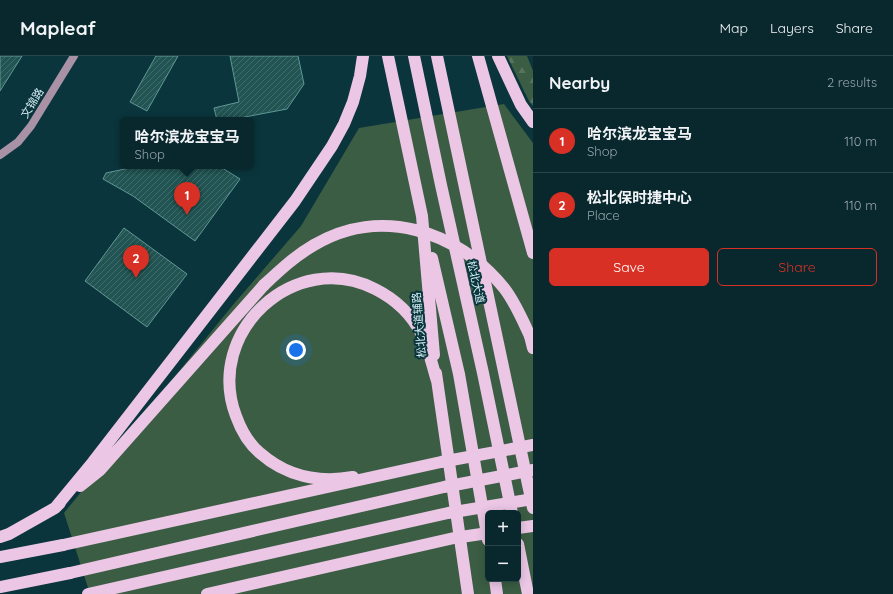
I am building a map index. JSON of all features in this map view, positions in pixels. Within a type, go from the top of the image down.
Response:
[{"type":"highway","points":[[55,508],[93,462],[285,214],[332,146],[344,124],[353,102],[360,76],[363,56]]},
{"type":"highway","name":"松北大道辅路","points":[[388,56],[422,216],[437,381],[468,594]]},
{"type":"highway","name":"松北大道","points":[[414,56],[511,510]]},
{"type":"highway","name":"松北大道","points":[[437,56],[533,508]]},
{"type":"highway","points":[[478,56],[533,253]]},
{"type":"highway","points":[[498,56],[521,105],[533,122]]},
{"type":"highway","points":[[422,216],[459,374],[485,523]]},
{"type":"highway","points":[[0,537],[9,534],[55,508],[100,470],[264,285],[301,253],[328,238],[352,231],[388,226],[416,229],[432,234],[446,241],[475,258],[504,288],[517,308],[530,336],[533,348]]},
{"type":"highway","points":[[437,381],[422,335],[408,314],[399,305],[367,285],[355,281],[332,278],[312,280],[293,286],[278,294],[260,307],[246,325],[236,347],[231,366],[230,386],[233,409],[240,427],[250,444],[265,458],[286,471],[295,474],[318,478],[344,478],[533,445]]},
{"type":"highway","points":[[0,557],[63,545],[441,462]]},
{"type":"highway","points":[[0,586],[70,574],[444,487],[533,470]]},
{"type":"highway","points":[[88,594],[448,513],[533,499]]},
{"type":"highway","points":[[521,528],[533,526]]},
{"type":"highway","points":[[207,594],[454,538],[485,533]]},
{"type":"highway","points":[[518,546],[528,594]]},
{"type":"highway","points":[[496,582],[498,594]]},
{"type":"street","name":"文锦路","points":[[0,155],[18,142],[31,126],[74,56]]},
{"type":"green space","points":[[507,56],[527,56],[533,71],[533,106],[529,101]]},
{"type":"green space","points":[[504,104],[533,143],[533,594],[90,594],[64,513],[232,306],[301,226],[359,128]]},
{"type":"building","points":[[0,56],[22,56],[0,91]]},
{"type":"building","points":[[156,56],[178,56],[147,111],[130,102]]},
{"type":"building","points":[[230,56],[298,56],[304,84],[287,109],[245,117],[216,117],[214,108],[239,102]]},
{"type":"building","points":[[125,169],[224,169],[240,179],[195,241],[133,196],[103,179],[106,173]]},
{"type":"building","points":[[124,228],[187,274],[147,327],[85,281]]},
{"type":"place","name":"哈尔滨龙宝宝马","points":[[187,215]]},
{"type":"place","name":"松北保时捷中心","points":[[136,278]]}]
